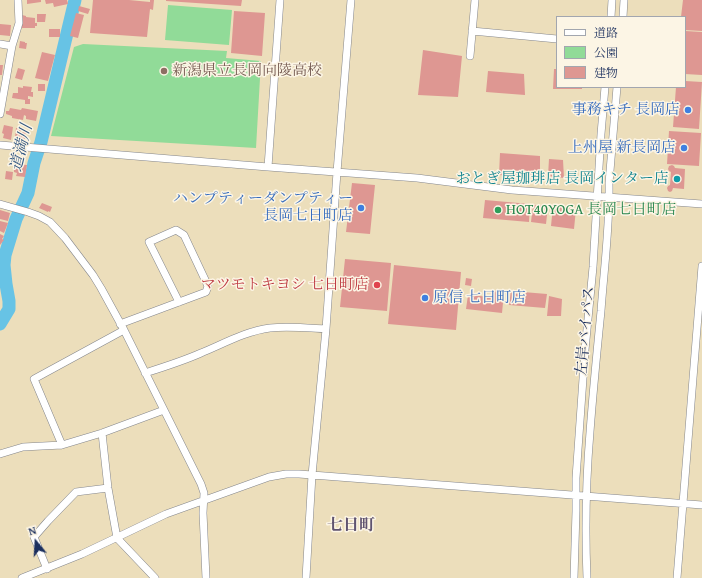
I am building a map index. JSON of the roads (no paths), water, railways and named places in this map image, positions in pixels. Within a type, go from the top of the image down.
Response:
[{"type":"street","points":[[0,114],[12,46],[19,23],[18,0]]},
{"type":"street","points":[[268,167],[280,0]]},
{"type":"street","points":[[306,578],[312,475],[326,329],[351,0]]},
{"type":"street","points":[[470,56],[475,0]]},
{"type":"street","points":[[611,16],[612,0]]},
{"type":"street","points":[[623,16],[624,0]]},
{"type":"street","points":[[472,31],[556,39]]},
{"type":"street","points":[[0,44],[12,46]]},
{"type":"street","name":"左岸バイパス","points":[[574,578],[576,478],[587,327],[593,268],[605,88]]},
{"type":"street","name":"左岸バイパス","points":[[587,578],[587,496],[590,432],[604,279],[609,183],[617,88]]},
{"type":"street","points":[[0,145],[417,178],[512,190],[702,204]]},
{"type":"street","points":[[0,204],[39,216],[55,226],[93,275],[101,288],[201,484],[204,493],[203,513],[206,578]]},
{"type":"street","points":[[62,445],[34,379],[122,327],[206,292],[208,286],[184,235],[176,230],[149,242],[179,302]]},
{"type":"street","points":[[678,578],[688,440],[698,357],[702,266]]},
{"type":"street","points":[[145,373],[200,354],[256,331],[283,327],[326,329]]},
{"type":"street","points":[[0,454],[23,447],[62,445],[102,433],[164,410]]},
{"type":"street","points":[[102,433],[108,488],[117,538],[155,578]]},
{"type":"street","points":[[22,578],[82,554],[166,514],[258,481],[277,475],[286,474],[702,505]]},
{"type":"street","points":[[47,569],[34,537],[76,492],[108,488]]},
{"type":"waterway","name":"道満川","points":[[0,324],[9,309],[4,265],[5,255],[16,219],[28,193],[34,163],[41,142],[75,0]]},
{"type":"place","name":"新潟県立長岡向陵高校","points":[[164,71]]},
{"type":"place","name":"事務キチ 長岡店","points":[[688,110]]},
{"type":"place","name":"上州屋 新長岡店","points":[[684,148]]},
{"type":"place","name":"おとぎ屋珈琲店 長岡インター店","points":[[677,179]]},
{"type":"place","name":"ハンプティーダンプティー 長岡七日町店","points":[[361,208]]},
{"type":"place","name":"HOT40YOGA 長岡七日町店","points":[[498,210]]},
{"type":"place","name":"マツモトキヨシ 七日町店","points":[[377,285]]},
{"type":"place","name":"原信 七日町店","points":[[425,298]]},
{"type":"district","name":"七日町","points":[[351,526]]}]
